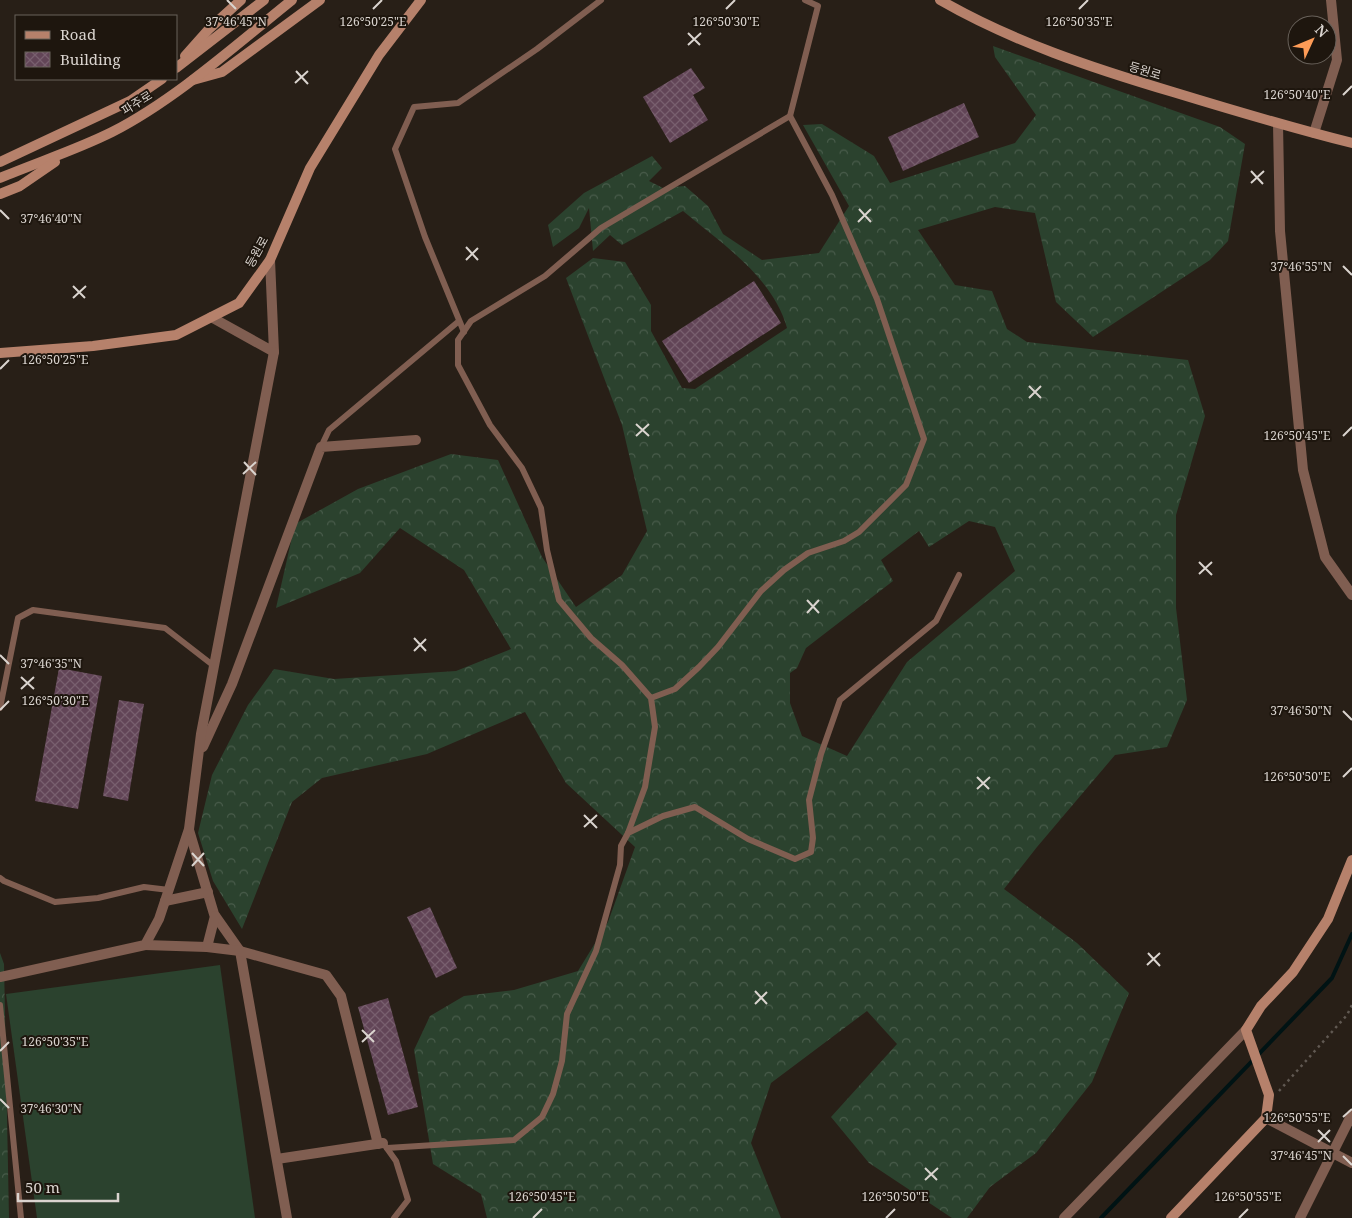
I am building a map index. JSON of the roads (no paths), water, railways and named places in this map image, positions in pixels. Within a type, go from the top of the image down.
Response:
[{"type":"main road","points":[[178,65],[209,29],[241,0]]},
{"type":"main road","points":[[178,65],[264,0]]},
{"type":"main road","name":"파주로","points":[[0,178],[65,154],[113,132],[156,106],[292,0]]},
{"type":"main road","points":[[188,82],[222,72],[320,0]]},
{"type":"main road","name":"등원로","points":[[0,353],[93,346],[176,335],[239,303],[270,260],[310,168],[379,54],[421,0]]},
{"type":"main road","name":"등원로","points":[[940,0],[980,23],[1087,66],[1278,124],[1352,142]]},
{"type":"main road","name":"파주로","points":[[0,162],[130,101],[161,80]]},
{"type":"main road","points":[[0,194],[20,186],[65,154]]},
{"type":"main road","points":[[1171,1218],[1266,1118],[1269,1095],[1246,1030],[1261,1006],[1293,972],[1328,919],[1352,860]]},
{"type":"street","points":[[1314,133],[1337,60],[1331,0]]},
{"type":"street","points":[[1278,124],[1280,231],[1303,470],[1325,557],[1352,595]]},
{"type":"street","points":[[145,945],[159,919],[189,829],[214,666],[274,352],[270,260]]},
{"type":"street","points":[[212,317],[274,352]]},
{"type":"street","points":[[199,756],[232,684],[321,447],[416,440]]},
{"type":"street","points":[[189,829],[215,916],[240,951],[287,1218]]},
{"type":"street","points":[[165,901],[208,892]]},
{"type":"street","points":[[207,947],[215,916]]},
{"type":"street","points":[[0,977],[145,945],[207,947],[240,951],[326,975],[341,996],[383,1145],[277,1159]]},
{"type":"street","points":[[1064,1218],[1246,1030]]},
{"type":"street","points":[[1300,1218],[1352,1114]]},
{"type":"street","points":[[1266,1118],[1352,1163]]},
{"type":"lane","points":[[464,332],[425,237],[395,149],[414,107],[458,103],[537,48],[601,0]]},
{"type":"lane","points":[[651,698],[675,688],[699,666],[718,647],[761,591],[784,570],[808,553],[844,541],[858,532],[906,485],[924,439],[877,299],[832,195],[790,116],[818,6],[805,0]]},
{"type":"lane","points":[[383,1145],[514,1140],[542,1117],[553,1094],[562,1061],[567,1014],[596,951],[620,865],[621,846],[628,833],[645,787],[655,728],[651,698],[622,665],[591,638],[560,600],[547,550],[542,508],[522,468],[490,425],[458,365],[458,340],[471,321],[545,276],[601,228],[790,116]]},
{"type":"lane","points":[[321,447],[329,430],[459,321]]},
{"type":"lane","points":[[628,833],[663,816],[695,807],[748,839],[795,859],[811,852],[813,838],[809,800],[821,754],[840,700],[936,621],[959,575]]},
{"type":"lane","points":[[0,708],[16,640],[18,618],[32,610],[165,628],[214,666]]},
{"type":"lane","points":[[0,878],[4,882],[55,902],[98,898],[144,888],[169,890]]},
{"type":"lane","points":[[0,1005],[21,1218]]},
{"type":"lane","points":[[383,1145],[396,1161],[408,1200],[394,1218]]},
{"type":"waterway","points":[[1101,1218],[1332,978],[1352,934]]}]
